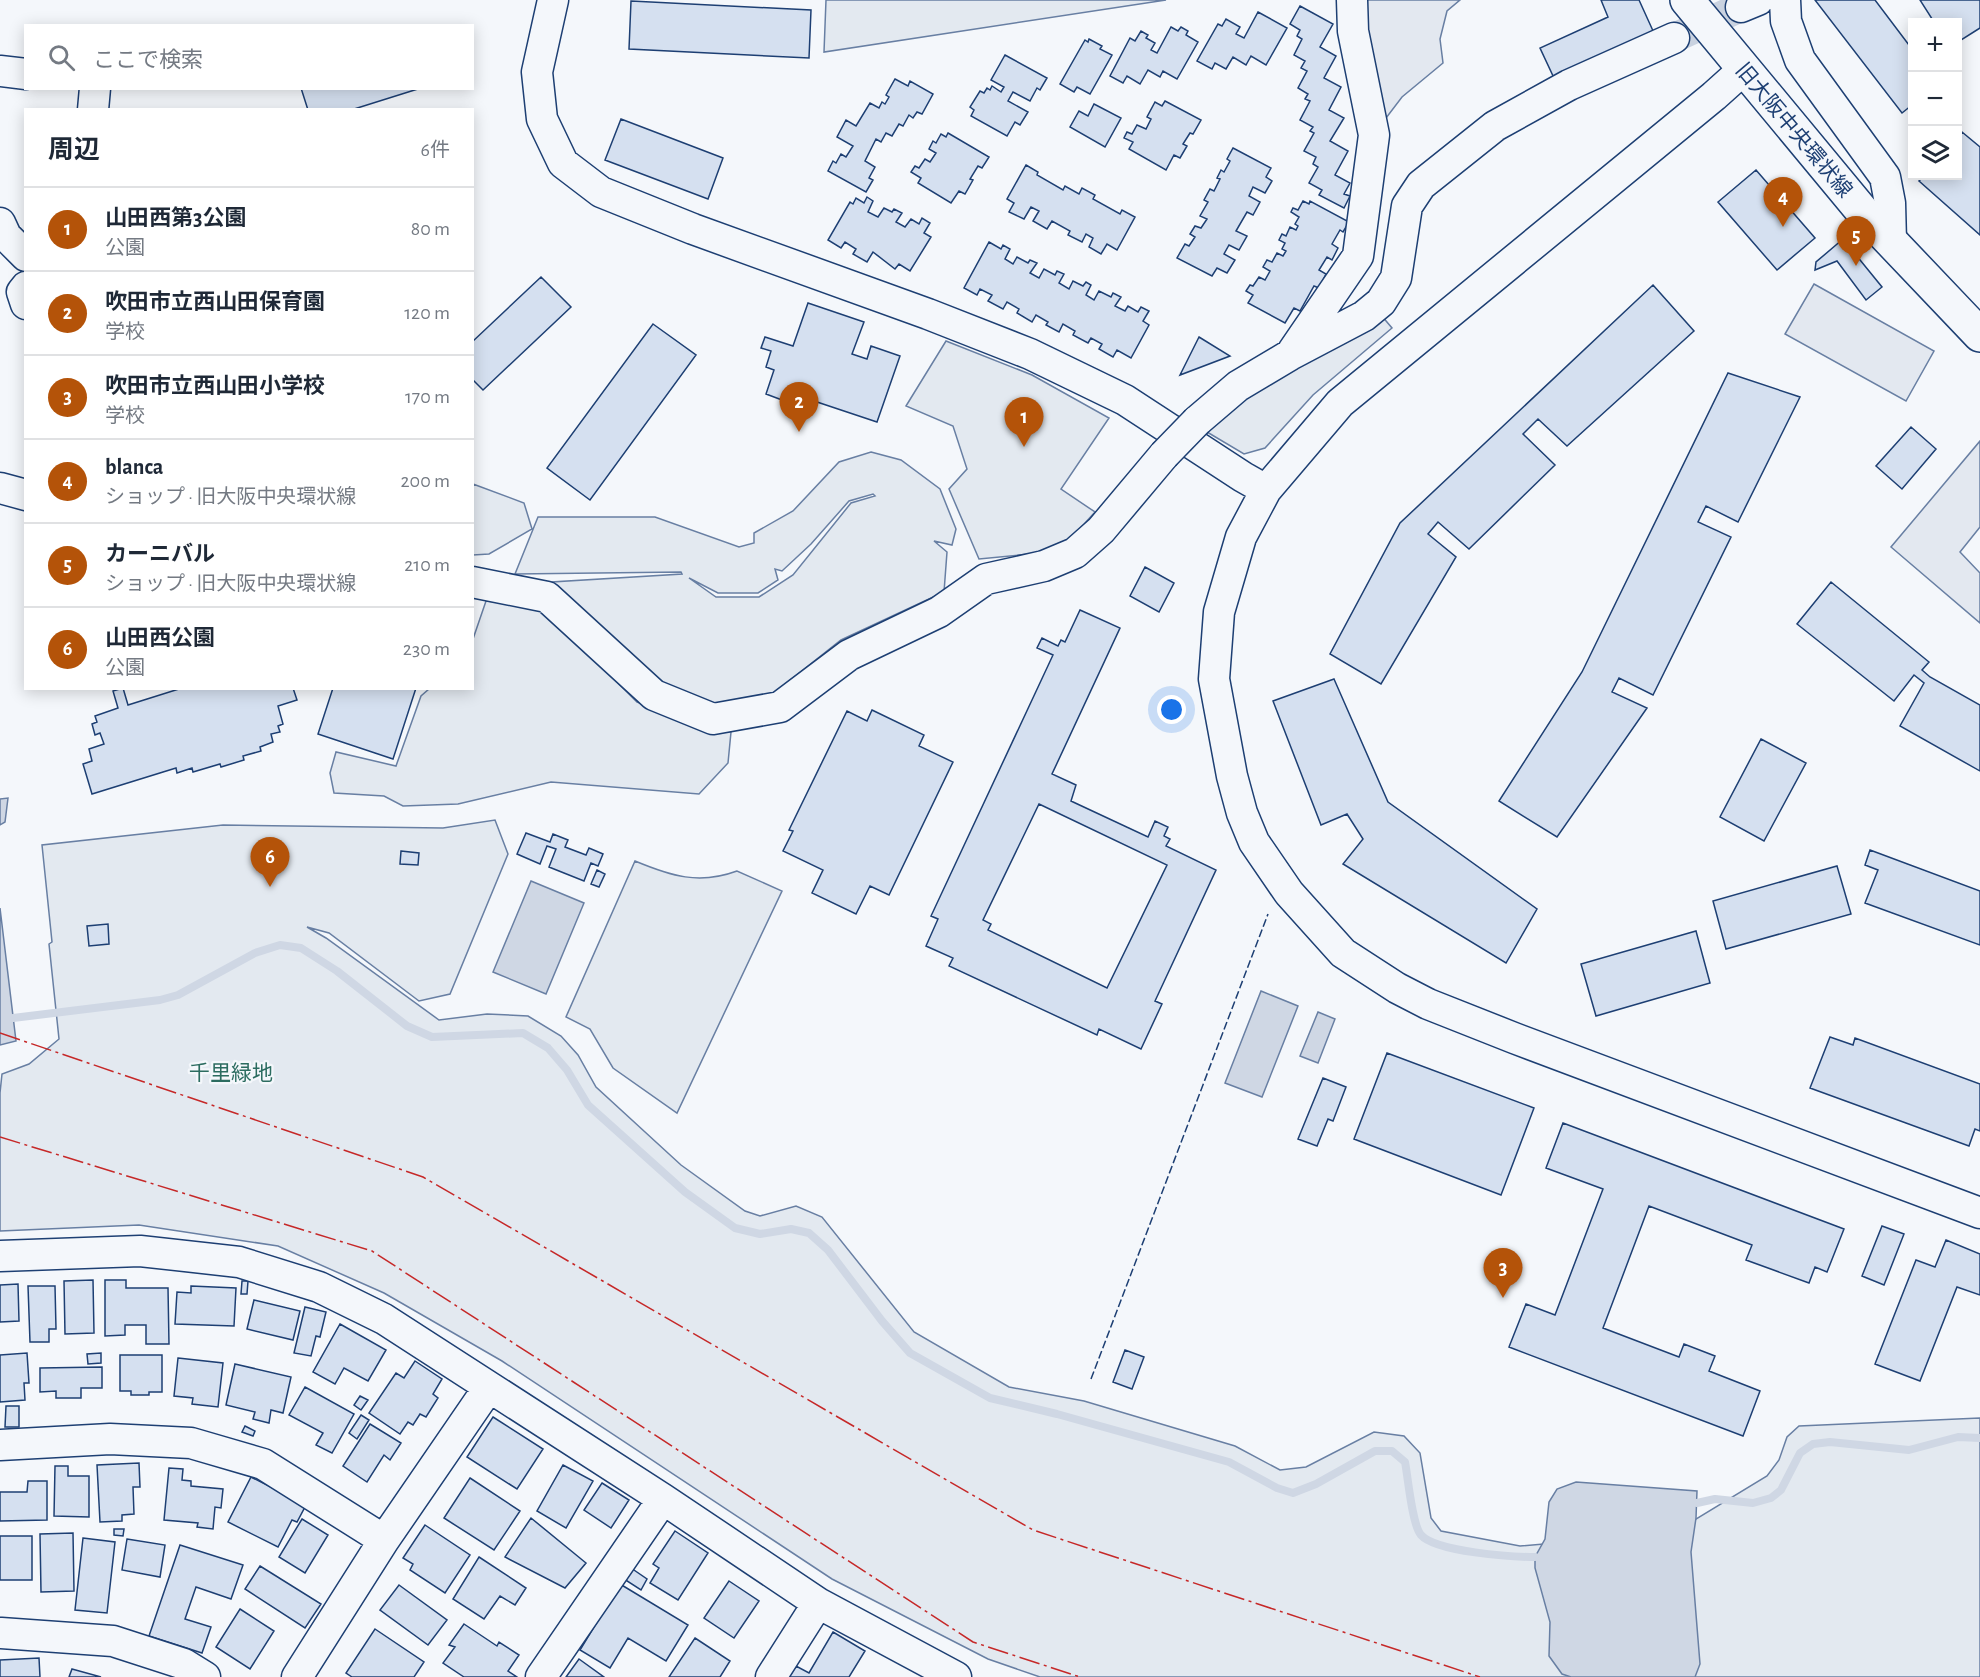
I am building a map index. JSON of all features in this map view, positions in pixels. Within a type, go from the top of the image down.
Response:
[{"type":"main road","name":"旧大阪中央環状線","points":[[1687,0],[1743,70],[1891,242],[1980,335]]},
{"type":"street","points":[[553,0],[537,72],[542,119],[563,163],[601,192],[693,229],[928,314],[1030,354],[1125,400],[1266,490]]},
{"type":"street","points":[[1290,356],[1358,256],[1374,135],[1353,31],[1352,0]]},
{"type":"street","points":[[1785,0],[1786,21],[1800,60],[1885,177],[1890,203],[1891,242]]},
{"type":"street","points":[[474,582],[547,597],[654,695],[713,719],[780,707],[849,655],[939,612],[986,579],[1044,566],[1076,553],[1101,530],[1164,455],[1197,421],[1238,386],[1364,316],[1381,302],[1396,278],[1407,206],[1421,185],[1495,126],[1569,85],[1674,38]]},
{"type":"street","points":[[1743,70],[1340,403],[1266,490],[1241,537],[1219,612],[1214,679],[1232,776],[1242,813],[1254,842],[1288,893],[1344,953],[1397,988],[1428,1005],[1980,1213]]},
{"type":"street","points":[[0,71],[24,74]]},
{"type":"street","points":[[93,108],[95,90]]},
{"type":"street","points":[[0,223],[6,236],[24,254]]},
{"type":"street","points":[[0,488],[24,494]]},
{"type":"street","points":[[0,1256],[140,1251],[239,1262],[319,1287],[384,1319],[663,1499],[818,1603],[956,1677]]},
{"type":"street","points":[[297,1677],[384,1540],[489,1388]]},
{"type":"street","points":[[0,1445],[110,1439],[191,1443],[263,1464],[384,1540]]},
{"type":"street","points":[[542,1677],[663,1499]]},
{"type":"street","points":[[771,1677],[818,1603]]},
{"type":"street","points":[[1,1633],[113,1641],[184,1664],[205,1677]]},
{"type":"green space","points":[[826,0],[1166,0],[824,52]]},
{"type":"green space","points":[[1381,315],[1392,328],[1313,395],[1265,448],[1244,454],[1207,432],[1230,409]]},
{"type":"green space","points":[[946,341],[1032,375],[1109,418],[1061,489],[1095,512],[1066,544],[1030,554],[979,559],[949,489],[967,469],[953,426],[906,406]]},
{"type":"green space","points":[[871,452],[901,460],[940,489],[956,529],[952,545],[934,541],[947,552],[944,592],[841,640],[774,693],[712,707],[658,683],[569,602],[552,582],[682,574],[681,572],[515,574],[538,517],[655,517],[739,547],[754,543],[754,533],[793,511],[839,462]],"holes":[[[873,494],[875,496],[851,503],[793,575],[759,597],[716,597],[689,578],[718,593],[758,593],[778,580],[775,569],[782,571],[811,544],[849,501]]]},
{"type":"green space","points":[[474,484],[524,503],[532,529],[489,554],[474,555]]},
{"type":"green space","points":[[486,601],[542,606],[637,702],[731,732],[728,763],[699,794],[551,782],[458,804],[403,806],[384,796],[334,793],[330,773],[336,752],[396,766],[421,696],[428,690],[474,690],[474,636]]},
{"type":"green space","name":"千里緑地","points":[[495,820],[508,854],[450,994],[419,1001],[329,933],[307,927],[326,938],[439,1020],[487,1014],[528,1016],[561,1036],[578,1055],[596,1087],[681,1165],[745,1211],[760,1216],[796,1206],[822,1217],[914,1332],[1009,1387],[1084,1401],[1235,1446],[1280,1470],[1306,1467],[1374,1432],[1404,1436],[1420,1453],[1431,1518],[1441,1531],[1520,1546],[1555,1543],[1631,1677],[1040,1677],[988,1659],[832,1579],[502,1361],[384,1293],[278,1246],[139,1225],[0,1231],[2,1074],[29,1064],[59,1039],[42,845],[223,825],[443,828]]},
{"type":"green space","points":[[635,861],[685,877],[710,877],[737,871],[782,891],[677,1113],[613,1068],[590,1029],[566,1017]]},
{"type":"green space","points":[[1980,1418],[1980,1677],[1644,1677],[1678,1530],[1767,1476],[1779,1460],[1787,1437],[1799,1426]]},
{"type":"shaded area","points":[[1364,0],[1460,0],[1447,11],[1440,39],[1443,63],[1402,97],[1383,122],[1363,29]]},
{"type":"shaded area","points":[[1814,284],[1934,351],[1906,401],[1785,334]]},
{"type":"shaded area","points":[[1980,441],[1980,527],[1960,552],[1980,573],[1980,623],[1891,547]]},
{"type":"shaded area","points":[[8,798],[5,822],[0,825],[0,799]]},
{"type":"shaded area","points":[[531,881],[584,903],[546,994],[493,972]]},
{"type":"shaded area","points":[[0,908],[16,1041],[0,1045]]},
{"type":"shaded area","points":[[1261,991],[1298,1006],[1262,1097],[1225,1083]]},
{"type":"shaded area","points":[[1318,1012],[1335,1019],[1318,1063],[1300,1056]]},
{"type":"shaded area","points":[[1576,1482],[1697,1491],[1691,1552],[1700,1664],[1695,1677],[1571,1677],[1562,1674],[1549,1656],[1550,1622],[1535,1568],[1535,1557],[1545,1539],[1549,1502],[1557,1489]]},
{"type":"building","points":[[1601,0],[1639,0],[1654,33],[1554,78],[1540,48],[1608,17]]},
{"type":"building","points":[[1815,0],[1875,0],[1908,44],[1908,108],[1902,113]]},
{"type":"building","points":[[1920,0],[1980,0],[1980,28],[1962,39],[1962,18],[1931,18]]},
{"type":"building","points":[[631,1],[811,10],[809,58],[629,49]]},
{"type":"building","points":[[1300,6],[1333,24],[1320,47],[1336,56],[1324,78],[1341,87],[1329,110],[1344,118],[1330,141],[1348,151],[1335,175],[1350,183],[1344,194],[1350,196],[1344,208],[1319,195],[1322,190],[1309,183],[1318,167],[1313,164],[1316,157],[1304,151],[1314,133],[1310,131],[1313,127],[1300,120],[1310,101],[1305,99],[1308,94],[1298,88],[1307,71],[1301,68],[1305,61],[1294,55],[1302,39],[1297,36],[1300,30],[1290,24]]},
{"type":"building","points":[[1258,12],[1287,28],[1266,65],[1251,56],[1246,65],[1233,57],[1226,69],[1215,63],[1212,69],[1197,61],[1218,24],[1222,26],[1226,19],[1240,27],[1236,34],[1244,38]]},
{"type":"building","points":[[1171,27],[1178,31],[1181,27],[1188,31],[1186,35],[1198,42],[1177,79],[1163,71],[1160,77],[1148,70],[1140,84],[1127,76],[1123,83],[1110,76],[1130,38],[1135,41],[1141,31],[1148,35],[1146,38],[1155,43],[1151,50],[1157,53]]},
{"type":"building","points":[[1089,39],[1102,46],[1100,49],[1112,55],[1090,94],[1077,87],[1074,92],[1060,84],[1085,40],[1088,42]]},
{"type":"building","points":[[1005,55],[1047,78],[1040,90],[1037,88],[1030,101],[1013,92],[1008,101],[1028,112],[1020,125],[1015,122],[1007,136],[971,116],[974,110],[970,107],[980,91],[984,93],[992,86],[1001,92],[1004,87],[991,80]]},
{"type":"building","points":[[895,79],[908,86],[910,81],[933,94],[922,114],[917,112],[913,118],[909,115],[903,126],[899,124],[892,136],[886,133],[881,142],[876,139],[865,161],[875,167],[869,178],[873,180],[866,192],[828,171],[833,161],[836,163],[841,154],[846,157],[853,146],[837,137],[846,120],[856,126],[870,103],[879,108],[882,102],[885,104],[889,97],[886,95]]},
{"type":"building","points":[[302,90],[415,90],[357,108],[307,108]]},
{"type":"building","points":[[1165,101],[1201,120],[1193,134],[1190,133],[1183,144],[1187,146],[1180,158],[1174,155],[1166,170],[1129,149],[1133,142],[1124,138],[1127,132],[1132,134],[1137,125],[1146,129],[1151,119],[1147,117],[1155,102],[1162,106]]},
{"type":"building","points":[[1094,104],[1121,118],[1105,147],[1070,127],[1079,111],[1088,116]]},
{"type":"building","points":[[621,119],[723,158],[708,199],[605,160]]},
{"type":"building","points":[[1962,132],[1980,147],[1980,235],[1919,181],[1962,180]]},
{"type":"building","points":[[948,133],[989,157],[982,168],[978,166],[965,194],[959,191],[951,203],[918,183],[921,178],[911,172],[915,166],[919,168],[925,159],[930,162],[936,153],[929,149],[933,141],[936,143],[941,134],[946,137]]},
{"type":"building","points":[[1233,148],[1271,168],[1266,177],[1272,181],[1265,193],[1253,187],[1249,196],[1260,202],[1253,215],[1247,212],[1236,231],[1247,236],[1239,250],[1229,245],[1224,254],[1235,260],[1227,273],[1217,268],[1212,276],[1177,258],[1185,244],[1189,246],[1195,237],[1190,234],[1195,226],[1201,228],[1207,219],[1200,216],[1208,202],[1204,200],[1210,189],[1214,191],[1220,179],[1217,178],[1221,170],[1224,172],[1230,161],[1227,159]]},
{"type":"building","points":[[1026,165],[1038,172],[1037,175],[1063,190],[1065,186],[1079,194],[1082,188],[1095,195],[1093,199],[1120,214],[1122,210],[1135,217],[1117,250],[1107,244],[1101,254],[1089,247],[1093,238],[1086,234],[1082,242],[1068,235],[1070,231],[1052,221],[1047,229],[1033,221],[1039,211],[1031,207],[1024,219],[1009,212],[1014,203],[1007,199]]},
{"type":"building","points":[[1756,170],[1815,238],[1777,270],[1718,202]]},
{"type":"building","points":[[867,197],[873,201],[868,212],[878,217],[884,208],[892,212],[894,209],[902,213],[896,222],[905,227],[911,219],[919,224],[922,218],[930,223],[924,233],[931,237],[910,271],[899,264],[895,269],[873,252],[867,262],[853,254],[856,249],[845,242],[841,248],[828,240],[850,202],[853,204],[856,198],[864,203]]},
{"type":"building","points":[[1303,201],[1309,204],[1310,201],[1349,222],[1343,232],[1340,230],[1332,244],[1338,248],[1332,260],[1327,257],[1319,270],[1326,274],[1319,288],[1314,286],[1300,311],[1294,308],[1285,323],[1248,303],[1253,295],[1246,291],[1259,277],[1265,280],[1270,271],[1263,267],[1267,260],[1272,262],[1277,253],[1283,256],[1286,251],[1282,249],[1285,243],[1279,240],[1282,234],[1286,236],[1290,227],[1296,230],[1298,226],[1295,224],[1299,217],[1291,212],[1293,208],[1298,210]]},
{"type":"building","points":[[1843,239],[1882,287],[1866,300],[1837,261],[1815,270],[1816,262]]},
{"type":"building","points":[[989,242],[1001,249],[1003,245],[1010,249],[1005,259],[1013,264],[1017,257],[1028,263],[1030,260],[1037,263],[1030,273],[1039,278],[1044,269],[1055,275],[1057,271],[1064,274],[1059,283],[1069,289],[1073,281],[1083,286],[1086,282],[1091,285],[1086,295],[1094,300],[1099,291],[1111,297],[1113,293],[1121,297],[1115,306],[1125,311],[1128,306],[1138,312],[1141,307],[1149,311],[1143,321],[1149,325],[1131,358],[1117,350],[1113,357],[1099,349],[1102,344],[1091,338],[1088,343],[1073,335],[1075,331],[1063,324],[1059,332],[1046,325],[1048,322],[1036,315],[1032,322],[1017,313],[1019,309],[1007,302],[1003,309],[988,301],[992,295],[980,289],[977,295],[964,288]]},
{"type":"building","points":[[541,277],[571,307],[483,390],[474,381],[474,340]]},
{"type":"building","points":[[1653,285],[1694,331],[1567,446],[1538,419],[1523,434],[1555,465],[1469,549],[1438,522],[1428,534],[1456,557],[1381,684],[1330,654],[1400,523]]},
{"type":"building","points":[[808,303],[864,322],[852,354],[867,359],[871,346],[900,356],[877,422],[793,394],[790,403],[766,394],[774,370],[766,367],[771,351],[761,348],[765,337],[793,346]]},
{"type":"building","points":[[653,324],[696,355],[590,500],[547,468]]},
{"type":"building","points":[[1199,337],[1230,356],[1180,375]]},
{"type":"building","points":[[1728,373],[1800,397],[1738,522],[1706,506],[1698,522],[1731,537],[1653,695],[1619,678],[1612,692],[1647,708],[1557,837],[1499,801],[1582,672]]},
{"type":"building","points":[[1911,427],[1936,449],[1902,489],[1876,466]]},
{"type":"building","points":[[1145,567],[1174,583],[1159,612],[1130,596]]},
{"type":"building","points":[[1831,582],[1929,662],[1922,670],[1930,677],[1980,705],[1980,771],[1900,726],[1924,683],[1914,675],[1894,701],[1797,624]]},
{"type":"building","points":[[1080,610],[1120,628],[1052,774],[1076,785],[1071,801],[1148,837],[1155,821],[1168,827],[1164,836],[1170,839],[1166,846],[1216,870],[1155,1001],[1162,1004],[1141,1049],[1099,1029],[1097,1035],[949,966],[953,958],[926,946],[938,919],[931,916],[1053,655],[1037,648],[1042,638],[1058,646],[1061,640],[1065,642]],"holes":[[[1039,804],[1167,865],[1107,988],[988,930],[991,924],[983,920]]]},
{"type":"building","points":[[1334,679],[1388,802],[1537,909],[1506,963],[1343,864],[1363,839],[1347,814],[1321,825],[1273,701]]},
{"type":"building","points":[[124,690],[128,705],[176,690],[294,690],[297,700],[278,706],[283,724],[278,726],[280,732],[271,734],[273,742],[260,747],[261,751],[243,756],[244,760],[193,772],[192,768],[177,773],[176,768],[92,794],[83,764],[92,761],[89,749],[104,744],[100,733],[95,735],[92,724],[97,722],[95,716],[118,708],[113,691]]},
{"type":"building","points":[[332,690],[415,690],[393,759],[318,734]]},
{"type":"building","points":[[872,710],[924,735],[919,746],[953,762],[889,895],[870,886],[856,914],[812,893],[823,870],[783,851],[793,831],[789,830],[847,711],[867,721]]},
{"type":"building","points":[[1761,739],[1806,763],[1764,841],[1720,817]]},
{"type":"building","points":[[526,833],[550,842],[553,834],[568,840],[565,847],[586,855],[589,848],[603,854],[598,866],[591,863],[584,881],[549,867],[556,849],[547,846],[540,864],[517,854]]},
{"type":"building","points":[[1870,850],[1980,891],[1980,945],[1865,903],[1878,870],[1865,865]]},
{"type":"building","points":[[401,851],[419,853],[418,865],[400,864]]},
{"type":"building","points":[[1837,866],[1851,914],[1726,949],[1713,901]]},
{"type":"building","points":[[597,870],[605,874],[599,887],[591,884]]},
{"type":"building","points":[[108,924],[109,944],[89,946],[87,926]]},
{"type":"building","points":[[1696,931],[1710,983],[1596,1016],[1581,964]]},
{"type":"building","points":[[1830,1037],[1853,1045],[1855,1038],[1980,1084],[1980,1131],[1975,1129],[1969,1146],[1810,1088]]},
{"type":"building","points":[[1387,1053],[1534,1108],[1501,1195],[1354,1139]]},
{"type":"building","points":[[1323,1078],[1346,1087],[1333,1121],[1328,1119],[1317,1146],[1298,1139]]},
{"type":"building","points":[[1563,1123],[1844,1229],[1827,1272],[1815,1267],[1809,1283],[1746,1260],[1752,1245],[1649,1206],[1603,1328],[1679,1357],[1684,1344],[1715,1356],[1709,1371],[1760,1391],[1743,1436],[1509,1347],[1526,1304],[1555,1315],[1603,1189],[1546,1168]]},
{"type":"building","points":[[1882,1226],[1904,1234],[1884,1285],[1862,1276]]},
{"type":"building","points":[[1946,1240],[1980,1254],[1980,1295],[1957,1287],[1920,1381],[1875,1364],[1916,1260],[1935,1267]]},
{"type":"building","points":[[93,1280],[94,1333],[65,1334],[64,1281]]},
{"type":"building","points":[[105,1280],[126,1280],[126,1288],[168,1288],[169,1344],[146,1344],[146,1325],[125,1325],[125,1335],[105,1336]]},
{"type":"building","points":[[242,1281],[248,1281],[247,1294],[241,1294]]},
{"type":"building","points":[[18,1284],[19,1321],[0,1322],[0,1285]]},
{"type":"building","points":[[28,1286],[55,1286],[56,1329],[49,1329],[49,1342],[30,1342]]},
{"type":"building","points":[[191,1286],[236,1288],[234,1326],[175,1324],[177,1292],[191,1293]]},
{"type":"building","points":[[254,1300],[300,1311],[293,1340],[247,1329]]},
{"type":"building","points":[[305,1307],[326,1312],[320,1337],[316,1336],[311,1356],[294,1353]]},
{"type":"building","points":[[340,1324],[386,1350],[368,1381],[344,1368],[335,1384],[313,1372]]},
{"type":"building","points":[[1125,1350],[1144,1357],[1132,1389],[1113,1382]]},
{"type":"building","points":[[27,1353],[29,1383],[24,1383],[25,1400],[0,1402],[0,1355]]},
{"type":"building","points":[[101,1353],[101,1363],[88,1364],[87,1354]]},
{"type":"building","points":[[120,1355],[162,1355],[162,1392],[131,1395],[131,1391],[120,1391]]},
{"type":"building","points":[[178,1358],[223,1363],[218,1407],[192,1404],[193,1398],[174,1396]]},
{"type":"building","points":[[415,1361],[442,1379],[433,1394],[438,1398],[426,1417],[420,1414],[413,1425],[408,1422],[400,1434],[369,1413],[396,1373],[404,1378]]},
{"type":"building","points":[[235,1364],[291,1377],[283,1413],[271,1410],[269,1423],[253,1419],[255,1412],[226,1405]]},
{"type":"building","points":[[102,1367],[102,1388],[81,1388],[81,1398],[56,1398],[56,1391],[40,1392],[40,1368]]},
{"type":"building","points":[[305,1387],[354,1414],[332,1453],[316,1445],[323,1433],[289,1415]]},
{"type":"building","points":[[360,1396],[368,1400],[361,1410],[354,1405]]},
{"type":"building","points":[[6,1406],[19,1406],[19,1427],[5,1427]]},
{"type":"building","points":[[361,1415],[369,1420],[357,1439],[349,1433]]},
{"type":"building","points":[[493,1417],[543,1449],[517,1489],[467,1457]]},
{"type":"building","points":[[370,1424],[401,1443],[390,1460],[384,1455],[367,1482],[343,1466]]},
{"type":"building","points":[[245,1426],[255,1431],[253,1436],[242,1432]]},
{"type":"building","points":[[139,1463],[140,1487],[133,1487],[134,1514],[122,1515],[122,1521],[100,1522],[97,1465]]},
{"type":"building","points":[[563,1465],[593,1481],[566,1528],[537,1511]]},
{"type":"building","points":[[55,1466],[68,1466],[68,1476],[89,1476],[89,1517],[54,1516]]},
{"type":"building","points":[[169,1468],[183,1469],[182,1480],[191,1481],[191,1486],[223,1489],[221,1508],[215,1507],[213,1529],[197,1527],[198,1523],[164,1520]]},
{"type":"building","points":[[251,1477],[306,1505],[297,1522],[292,1520],[278,1547],[228,1522]]},
{"type":"building","points":[[470,1478],[520,1511],[494,1550],[444,1518]]},
{"type":"building","points":[[28,1481],[47,1481],[47,1520],[0,1521],[0,1492],[27,1492]]},
{"type":"building","points":[[602,1483],[629,1500],[611,1528],[584,1510]]},
{"type":"building","points":[[531,1518],[586,1563],[565,1588],[505,1557]]},
{"type":"building","points":[[302,1519],[328,1535],[305,1573],[279,1557]]},
{"type":"building","points":[[425,1525],[470,1555],[445,1593],[410,1570],[413,1564],[403,1558]]},
{"type":"building","points":[[114,1529],[124,1529],[123,1536],[114,1535]]},
{"type":"building","points":[[675,1531],[708,1553],[678,1600],[650,1583],[659,1568],[653,1564]]},
{"type":"building","points":[[73,1533],[74,1591],[41,1592],[40,1534]]},
{"type":"building","points":[[0,1536],[32,1536],[32,1580],[0,1580]]},
{"type":"building","points":[[83,1538],[115,1542],[107,1613],[75,1610]]},
{"type":"building","points":[[127,1539],[165,1545],[160,1577],[122,1570]]},
{"type":"building","points":[[180,1545],[243,1565],[231,1599],[196,1587],[185,1619],[211,1627],[202,1653],[149,1636]]},
{"type":"building","points":[[479,1557],[526,1588],[515,1605],[500,1596],[484,1619],[453,1599]]},
{"type":"building","points":[[260,1566],[321,1604],[305,1628],[245,1589]]},
{"type":"building","points":[[631,1568],[647,1579],[641,1590],[624,1579]]},
{"type":"building","points":[[729,1581],[759,1601],[734,1638],[704,1618]]},
{"type":"building","points":[[620,1584],[688,1625],[666,1661],[628,1638],[610,1668],[580,1650]]},
{"type":"building","points":[[399,1585],[447,1620],[428,1645],[380,1610]]},
{"type":"building","points":[[240,1609],[274,1631],[250,1669],[216,1647]]},
{"type":"building","points":[[464,1624],[497,1646],[499,1642],[519,1655],[508,1671],[517,1677],[464,1677],[443,1663],[455,1647],[449,1645]]},
{"type":"building","points":[[375,1629],[424,1662],[414,1677],[352,1677],[346,1673]]},
{"type":"building","points":[[833,1632],[865,1651],[849,1677],[789,1677],[796,1666],[809,1673]]},
{"type":"building","points":[[695,1638],[730,1661],[720,1677],[669,1677]]},
{"type":"building","points":[[39,1658],[40,1677],[0,1677],[0,1660]]},
{"type":"building","points":[[579,1659],[604,1677],[566,1677]]},
{"type":"building","points":[[72,1669],[101,1677],[69,1677]]},
{"type":"waterway","points":[[13,1018],[160,1000],[178,995],[255,953],[280,945],[301,948],[337,971],[407,1026],[432,1037],[523,1033],[548,1048],[567,1070],[588,1105],[685,1192],[735,1228],[760,1234],[791,1229],[809,1233],[828,1250],[882,1321],[910,1353],[990,1398],[1057,1414],[1229,1462],[1277,1488],[1293,1493],[1316,1484],[1375,1451],[1392,1451],[1405,1462],[1418,1530],[1429,1541],[1442,1546],[1493,1555],[1535,1557]]},
{"type":"waterway","points":[[1697,1503],[1715,1499],[1753,1503],[1771,1498],[1781,1490],[1800,1453],[1813,1444],[1830,1442],[1909,1450],[1958,1437],[1980,1438]]},
{"type":"tunnel","points":[[1674,38],[1741,7]]},
{"type":"fence","points":[[1091,1379],[1268,914]]},
{"type":"power","points":[[0,1033],[423,1177],[1033,1530],[1480,1677]]},
{"type":"power","points":[[0,1137],[372,1251],[973,1642],[1080,1677]]},
{"type":"place","name":"blanca","points":[[1783,227]]},
{"type":"place","name":"カーニバル","points":[[1856,266]]},
{"type":"place","name":"吹田市立西山田保育園","points":[[799,432]]},
{"type":"place","name":"山田西第3公園","points":[[1024,447]]},
{"type":"place","name":"山田西公園","points":[[270,887]]},
{"type":"place","name":"吹田市立西山田小学校","points":[[1503,1298]]}]
